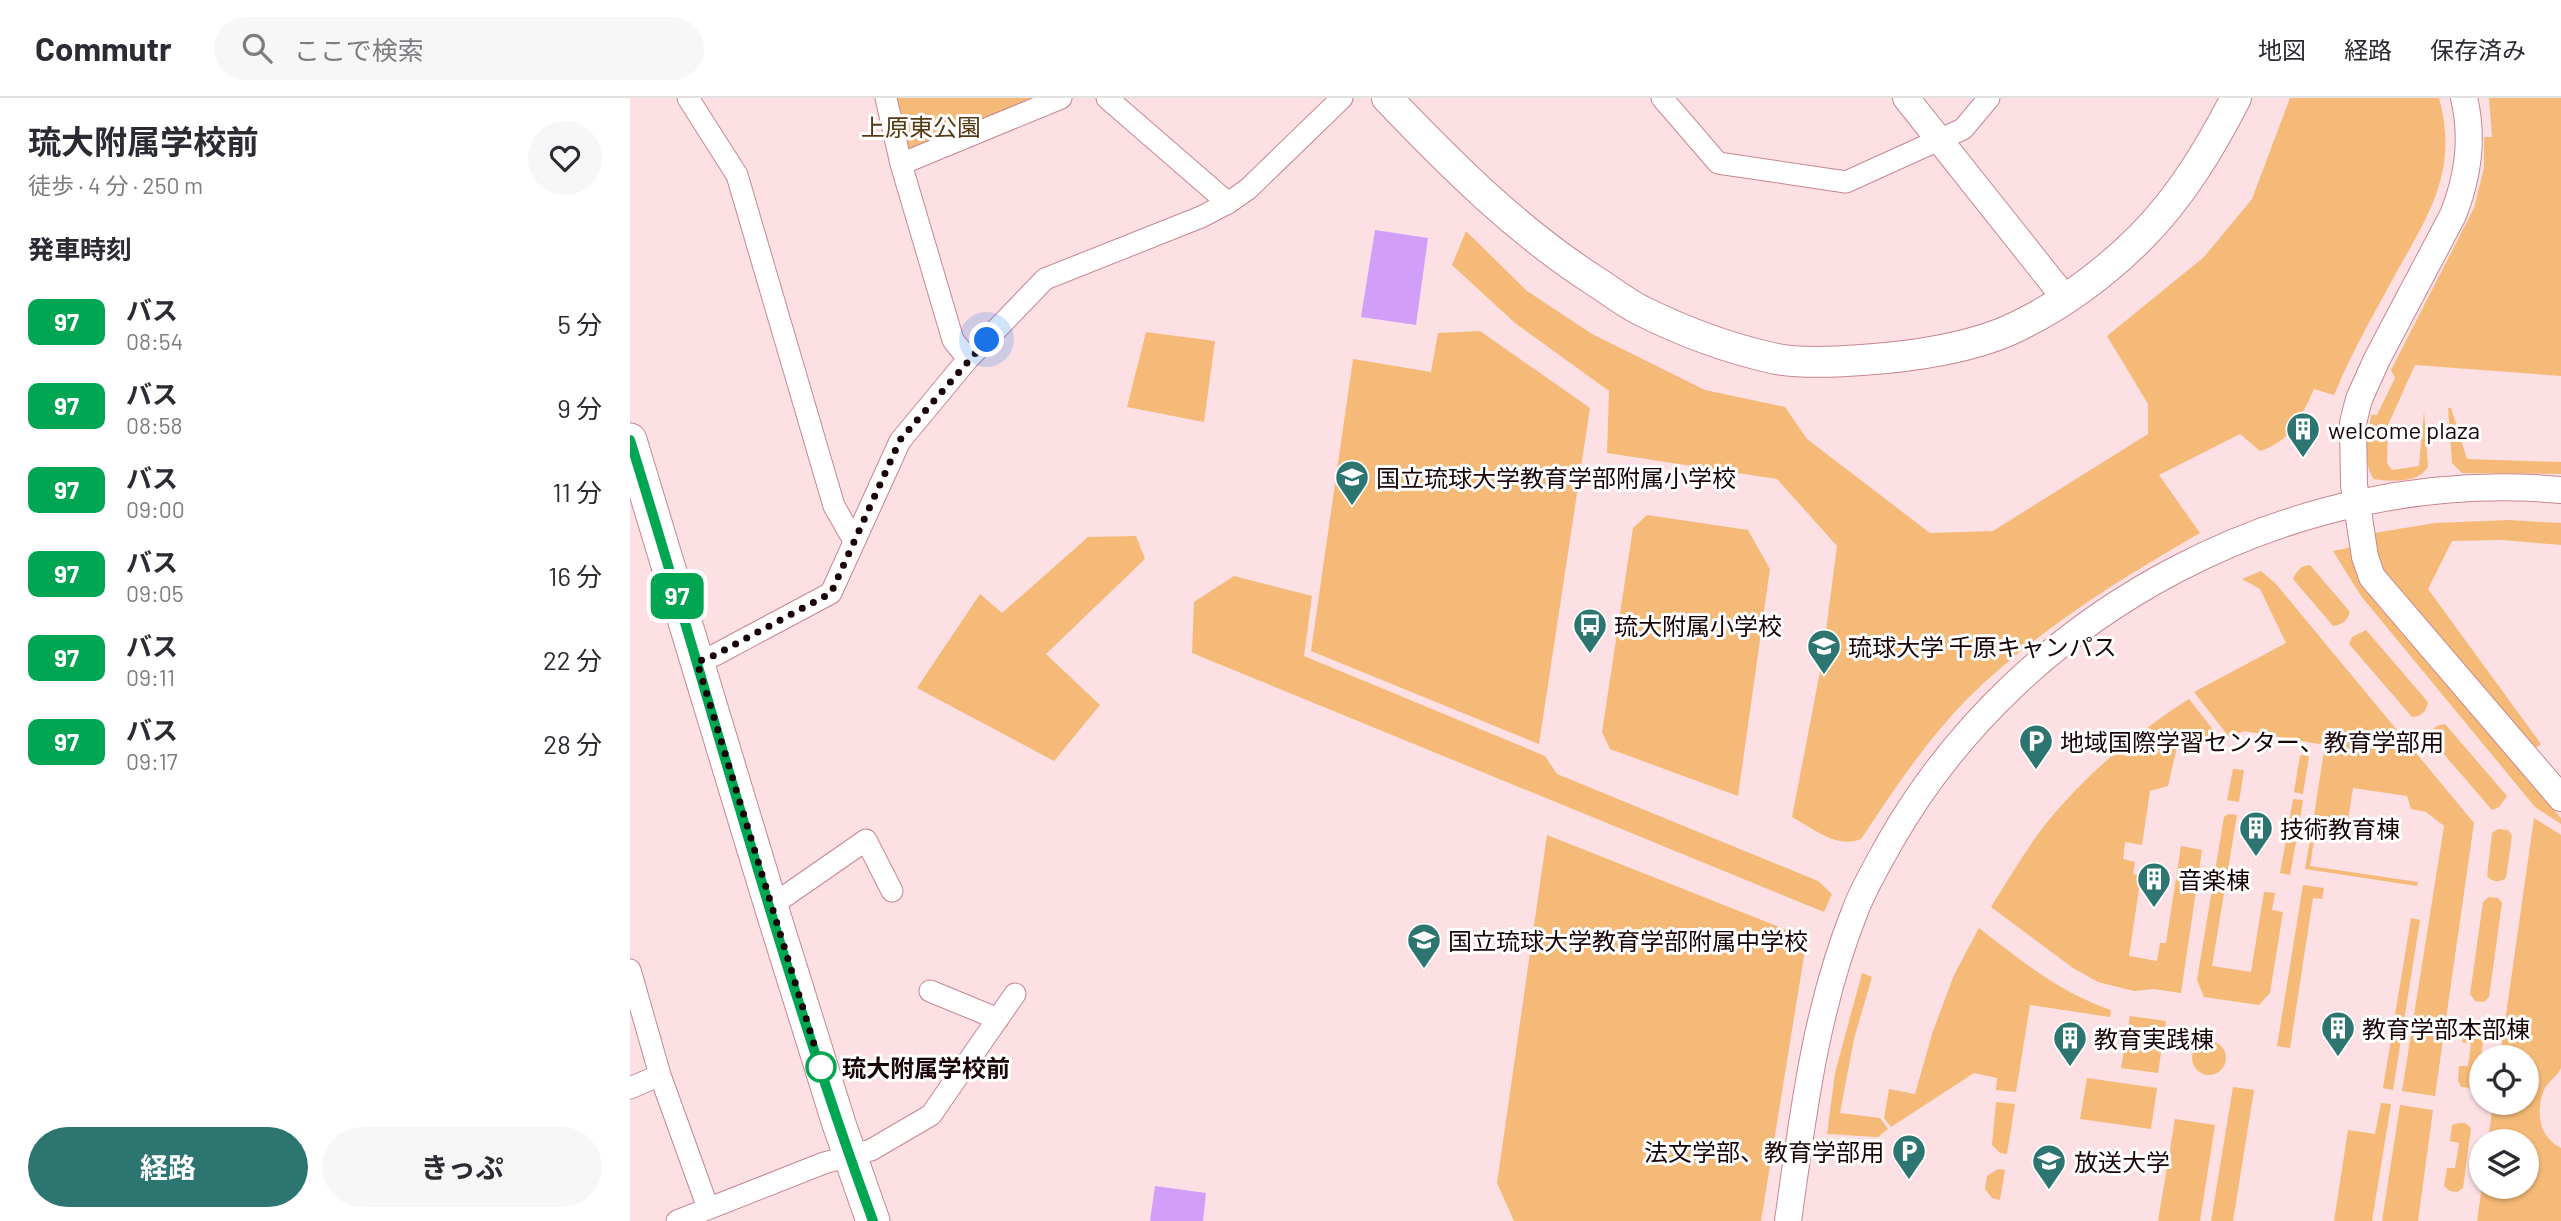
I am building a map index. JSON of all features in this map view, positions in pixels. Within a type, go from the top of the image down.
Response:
[{"type":"main road","points":[[1387,98],[1474,186],[1569,264],[1641,311],[1710,340],[1774,359],[1838,361],[1897,358],[1987,338],[2015,328],[2065,298],[2103,271],[2141,236],[2177,195],[2211,146],[2236,98]]},
{"type":"main road","points":[[630,440],[771,906],[849,1155],[873,1221]]},
{"type":"street","points":[[688,98],[737,175],[834,506],[854,541]]},
{"type":"street","points":[[886,98],[901,164],[953,340],[968,359]]},
{"type":"street","points":[[901,164],[1061,98]]},
{"type":"street","points":[[1107,98],[1228,203]]},
{"type":"street","points":[[697,662],[831,593],[900,440],[968,359],[1045,279],[1201,217],[1228,203],[1248,189],[1342,98]]},
{"type":"street","points":[[1662,98],[1718,163],[1846,182],[1963,128],[1989,98]]},
{"type":"street","points":[[1906,98],[2065,298]]},
{"type":"street","points":[[2464,98],[2469,156],[2461,195],[2377,359],[2355,411],[2352,446],[2357,503],[2365,557],[2377,583],[2561,798]]},
{"type":"street","points":[[1788,1221],[1813,1055],[1832,974],[1867,886],[1898,828],[1944,759],[1992,706],[2045,658],[2102,615],[2198,559],[2246,537],[2357,503],[2404,495],[2513,487],[2561,491]]},
{"type":"street","points":[[771,906],[866,840],[892,891]]},
{"type":"street","points":[[630,971],[660,1075],[708,1208]]},
{"type":"street","points":[[930,991],[998,1019]]},
{"type":"street","points":[[677,1221],[849,1155],[871,1150],[931,1115],[1015,994]]},
{"type":"street","points":[[630,1088],[660,1075]]},
{"type":"green space","name":"上原東公園","points":[[886,98],[1061,98],[901,164]]},
{"type":"green space","points":[[2290,98],[2439,98],[2444,124],[2443,170],[2429,211],[2355,349],[2334,395],[2314,389],[2294,427],[2271,447],[2260,451],[2240,434],[2159,475],[2200,533],[2078,608],[1993,675],[1967,699],[1924,749],[1861,839],[1834,840],[1792,817],[1822,661],[1837,546],[1777,479],[1607,453],[1609,391],[1515,323],[1452,265],[1466,231],[1527,291],[1592,334],[1705,390],[1785,407],[1807,439],[1930,533],[1993,531],[2148,434],[2148,404],[2107,336],[2204,257],[2252,199]]},
{"type":"green space","points":[[2489,98],[2561,98],[2561,376],[2415,365],[2388,425],[2387,463],[2392,470],[2419,466],[2424,411],[2428,466],[2419,476],[2412,478],[2396,481],[2374,479],[2367,457],[2371,415],[2377,415],[2395,378],[2391,370],[2474,208],[2484,168],[2484,137],[2492,137]]},
{"type":"green space","points":[[1480,331],[1590,408],[1539,744],[1311,651],[1353,359],[1431,372],[1438,333]]},
{"type":"green space","points":[[1146,332],[1215,341],[1204,422],[1127,407]]},
{"type":"green space","points":[[2448,408],[2451,408],[2467,459],[2561,462],[2561,474],[2462,473],[2452,463]]},
{"type":"green space","points":[[1647,515],[1748,530],[1770,569],[1738,796],[1610,749],[1602,732],[1633,528]]},
{"type":"green space","points":[[2509,520],[2561,523],[2561,545],[2502,540],[2452,541],[2428,589],[2541,744],[2534,749],[2381,569],[2374,546],[2374,533],[2435,523]]},
{"type":"green space","points":[[1136,536],[1145,559],[1046,654],[1100,705],[1054,761],[917,688],[980,594],[1002,613],[1088,537]]},
{"type":"green space","points":[[2352,547],[2368,591],[2561,818],[2561,824],[2535,807],[2361,596],[2333,551]]},
{"type":"green space","points":[[2310,565],[2350,612],[2342,623],[2333,626],[2293,579],[2300,569]]},
{"type":"green space","points":[[2261,571],[2276,584],[2474,823],[2435,1096],[2402,1091],[2444,826],[2426,812],[2411,809],[2407,796],[2353,788],[2348,820],[2314,815],[2325,745],[2244,731],[2229,737],[2194,692],[2286,643],[2260,589],[2242,579]]},
{"type":"green space","points":[[1234,576],[1312,596],[1304,656],[1545,756],[1557,774],[1818,881],[1832,894],[1824,912],[1192,653],[1194,602]]},
{"type":"green space","points":[[2366,630],[2428,702],[2421,714],[2412,717],[2349,644],[2352,637]]},
{"type":"green space","points":[[2189,699],[2222,741],[2212,743],[2186,740],[2177,747],[2168,786],[2150,791],[2142,845],[2125,842],[2123,859],[2135,862],[2133,874],[2141,876],[2129,956],[2157,961],[2160,943],[2166,943],[2181,846],[2202,850],[2181,993],[2153,989],[2134,991],[2098,982],[2073,968],[1991,907],[2044,826],[2077,789],[2130,741]]},
{"type":"green space","points":[[2445,724],[2507,796],[2499,807],[2492,810],[2430,738],[2434,728]]},
{"type":"green space","points":[[2300,755],[2309,756],[2303,794],[2294,792]]},
{"type":"green space","points":[[2233,769],[2244,770],[2239,802],[2227,800]]},
{"type":"green space","points":[[2293,799],[2303,800],[2297,837],[2287,835]]},
{"type":"green space","points":[[2228,814],[2237,815],[2212,966],[2251,972],[2264,892],[2275,893],[2272,910],[2283,912],[2270,993],[2259,1005],[2204,997],[2197,980],[2224,817]]},
{"type":"green space","points":[[2534,818],[2561,835],[2561,1068],[2544,1090],[2540,1115],[2544,1131],[2561,1148],[2561,1221],[2477,1221],[2480,1199],[2539,1199],[2539,1129],[2490,1129],[2491,1115],[2539,1115],[2539,1045],[2502,1045]]},
{"type":"green space","points":[[2498,829],[2508,830],[2512,836],[2506,878],[2496,881],[2487,876],[2492,833]]},
{"type":"green space","points":[[2311,834],[2315,834],[2310,866],[2418,882],[2417,886],[2305,869]]},
{"type":"green space","points":[[1547,835],[1807,938],[1761,1221],[1514,1221],[1497,1183]]},
{"type":"green space","points":[[2286,840],[2296,842],[2290,875],[2280,873]]},
{"type":"green space","points":[[2303,885],[2324,888],[2322,899],[2313,898],[2290,1048],[2277,1046]]},
{"type":"green space","points":[[2489,897],[2498,898],[2502,903],[2489,997],[2484,1002],[2475,1001],[2470,994],[2483,902]]},
{"type":"green space","points":[[2411,918],[2420,920],[2393,1090],[2383,1088]]},
{"type":"green space","points":[[1979,928],[2058,985],[2111,1010],[2110,1017],[2030,1005],[2016,1092],[1996,1090],[1997,1078],[1974,1073],[1891,1127],[1884,1118],[1889,1089],[1915,1094],[1933,1031],[1954,975]]},
{"type":"green space","points":[[1862,973],[1872,977],[1854,1039],[1840,1113],[1880,1118],[1888,1129],[1878,1137],[1827,1134],[1835,1073]]},
{"type":"green space","points":[[2130,1016],[2166,1021],[2158,1073],[2121,1068]]},
{"type":"green space","points":[[2470,1022],[2480,1023],[2485,1029],[2483,1045],[2462,1042],[2464,1027]]},
{"type":"green space","points":[[2209,1041],[2221,1046],[2226,1058],[2221,1070],[2209,1075],[2197,1070],[2192,1058],[2197,1046]]},
{"type":"green space","points":[[2469,1059],[2469,1088],[2461,1087],[2458,1081],[2459,1066],[2468,1066]]},
{"type":"green space","points":[[2087,1078],[2157,1088],[2151,1129],[2080,1119]]},
{"type":"green space","points":[[2233,1087],[2254,1090],[2233,1221],[2211,1221]]},
{"type":"green space","points":[[1996,1102],[2015,1104],[2007,1154],[2000,1153],[1992,1145]]},
{"type":"green space","points":[[2381,1103],[2391,1104],[2372,1221],[2334,1221],[2348,1130],[2375,1134]]},
{"type":"green space","points":[[2400,1105],[2433,1110],[2418,1221],[2382,1221]]},
{"type":"green space","points":[[2175,1119],[2215,1125],[2200,1221],[2158,1221]]},
{"type":"green space","points":[[2465,1123],[2471,1128],[2463,1188],[2457,1192],[2444,1186],[2447,1168],[2455,1168],[2459,1143],[2450,1141],[2452,1125]]},
{"type":"green space","points":[[1998,1169],[2005,1170],[2000,1200],[1992,1198],[1985,1189],[1987,1176]]},
{"type":"shaded area","points":[[1375,230],[1428,238],[1416,325],[1361,317]]},
{"type":"shaded area","points":[[1155,1186],[1206,1193],[1203,1221],[1150,1221]]},
{"type":"bus line","name":"97","points":[[630,440],[771,906],[839,1124],[873,1221]]},
{"type":"place","name":"welcome plaza","points":[[2303,459]]},
{"type":"place","name":"国立琉球大学教育学部附属小学校","points":[[1352,507]]},
{"type":"place","name":"琉大附属小学校","points":[[1590,655]]},
{"type":"place","name":"琉球大学 千原キャンパス","points":[[1824,676]]},
{"type":"place","name":"地域国際学習センター、教育学部用","points":[[2036,771]]},
{"type":"place","name":"技術教育棟","points":[[2256,858]]},
{"type":"place","name":"音楽棟","points":[[2154,909]]},
{"type":"place","name":"国立琉球大学教育学部附属中学校","points":[[1424,970]]},
{"type":"place","name":"教育学部本部棟","points":[[2338,1058]]},
{"type":"place","name":"琉大附属学校前","points":[[821,1067]]},
{"type":"place","name":"教育実践棟","points":[[2070,1068]]},
{"type":"place","name":"法文学部、教育学部用","points":[[1909,1181]]},
{"type":"place","name":"放送大学","points":[[2049,1191]]},
{"type":"route","points":[[821,1067],[697,662],[831,593],[900,440],[987,340]]}]
